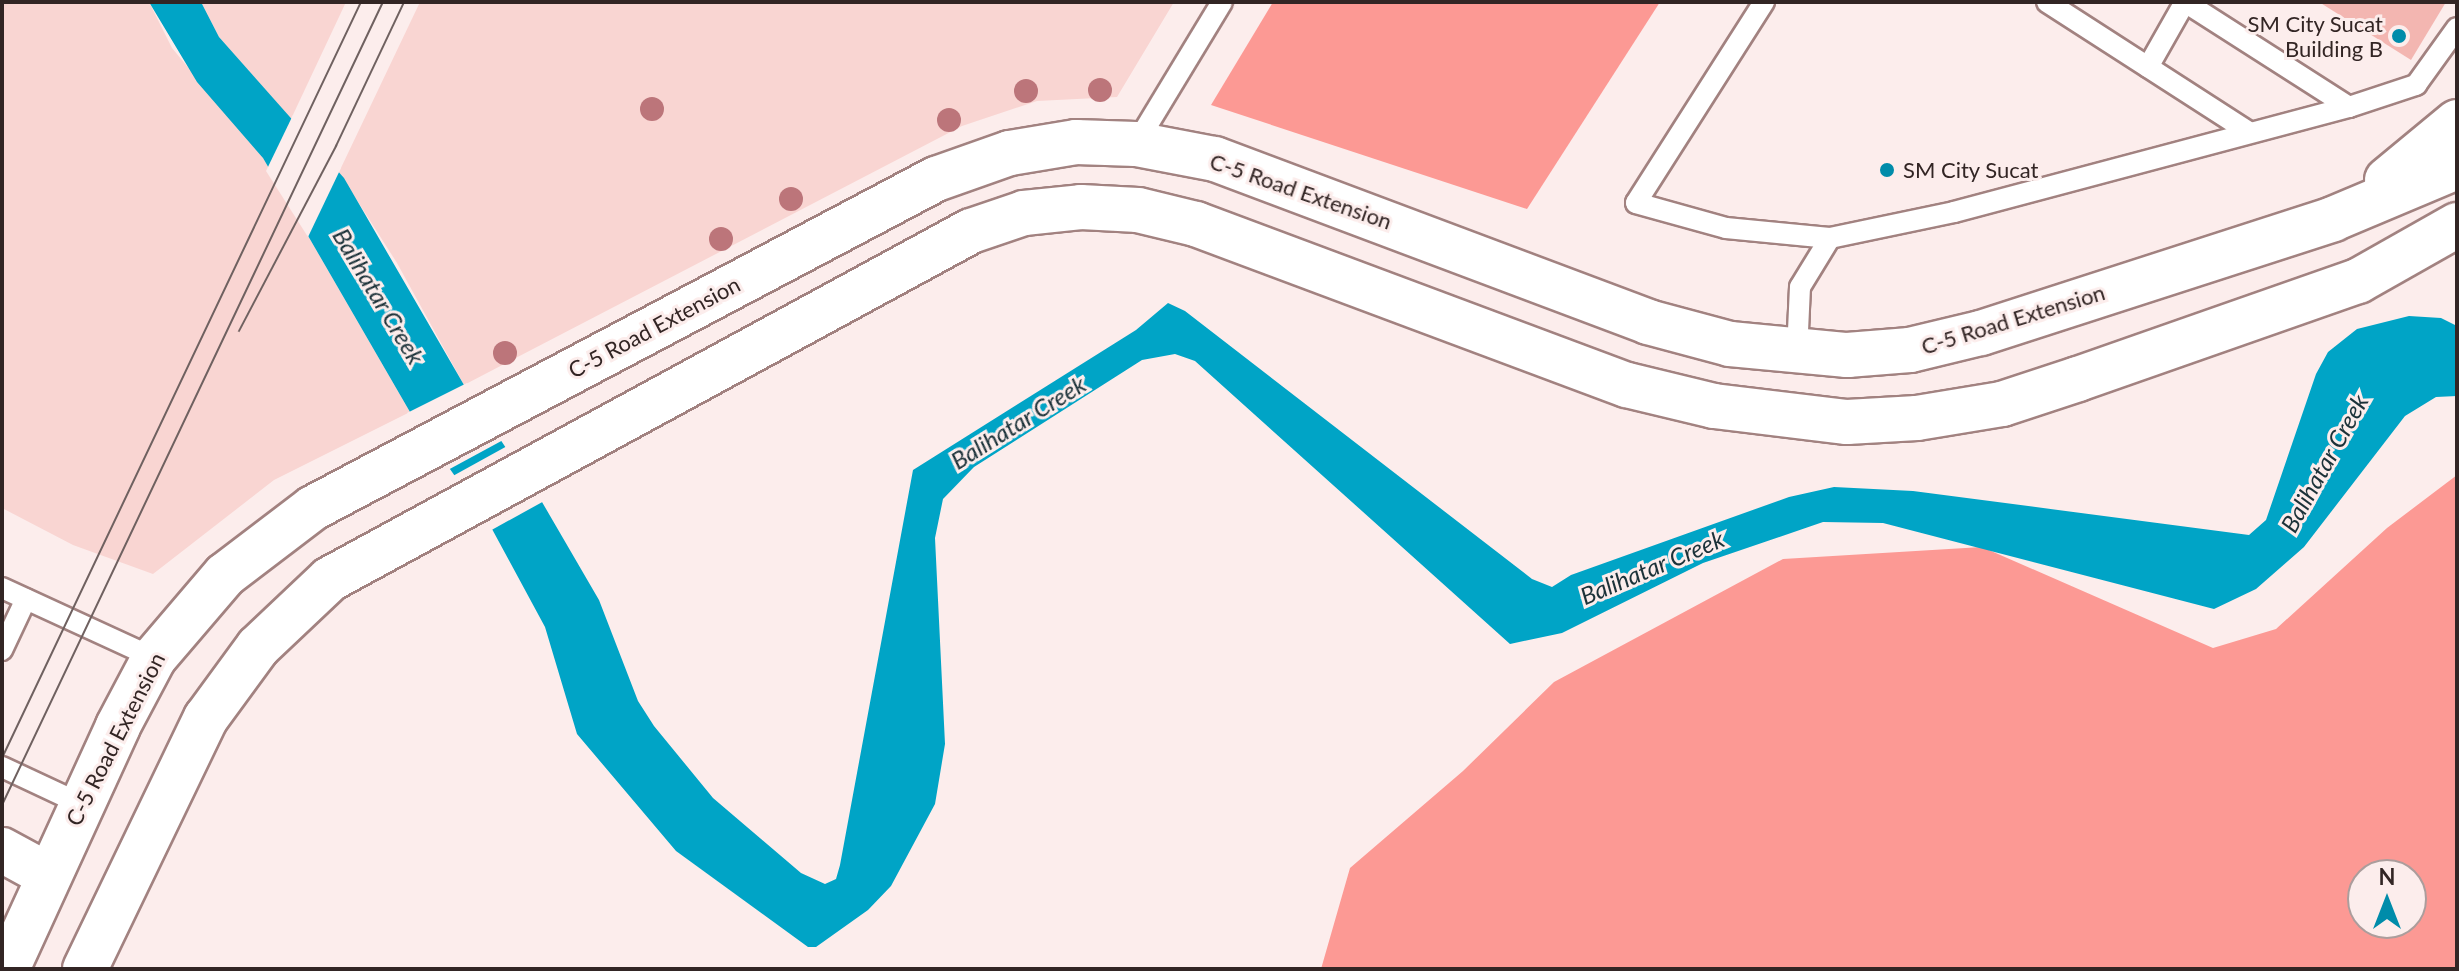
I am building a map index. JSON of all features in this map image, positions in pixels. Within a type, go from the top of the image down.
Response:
[{"type":"main road","points":[[2333,219],[2429,150],[2457,122]]},
{"type":"main road","name":"C-5 Road Extension","points":[[7,969],[81,804],[154,658],[225,575],[313,508],[419,451],[936,179],[1010,153],[1076,142],[1136,144],[1215,159],[1278,179],[1648,322],[1730,344],[1797,353],[1910,350],[1981,333],[2333,219],[2457,167]]},
{"type":"main road","points":[[85,969],[206,718],[258,647],[330,579],[457,507],[971,231],[1024,213],[1081,207],[1138,210],[1196,224],[1627,385],[1714,406],[1847,422],[1917,418],[2002,404],[2358,281],[2457,261]]},
{"type":"main road","points":[[2358,281],[2457,225]]},
{"type":"main road","points":[[2,850],[48,875]]},
{"type":"lane","points":[[1136,144],[1222,2]]},
{"type":"lane","points":[[1764,2],[1636,203],[1726,228],[1830,238],[1954,212],[2247,131],[2349,107],[2416,85],[2457,28]]},
{"type":"lane","points":[[2047,2],[2247,131]]},
{"type":"lane","points":[[2148,67],[2185,2],[2349,107]]},
{"type":"lane","points":[[1797,353],[1800,287],[1830,238]]},
{"type":"lane","points":[[2,588],[154,658]]},
{"type":"lane","points":[[2,650],[26,599]]},
{"type":"lane","points":[[2,767],[81,804]]},
{"type":"shaded area","points":[[2,2],[149,2],[172,48],[263,158],[410,412],[274,480],[153,574],[73,545],[2,508]]},
{"type":"shaded area","points":[[201,2],[346,2],[291,119],[219,37]]},
{"type":"shaded area","points":[[420,2],[1174,2],[1117,97],[1037,101],[962,126],[464,385],[397,263],[339,172]]},
{"type":"shaded area","points":[[1273,2],[1660,2],[1527,209],[1211,105]]},
{"type":"shaded area","points":[[2457,475],[2457,969],[1321,969],[1350,868],[1463,771],[1554,682],[1783,559],[1982,547],[2213,648],[2276,629],[2387,528]]},
{"type":"water","name":"Balihatar Creek","points":[[149,2],[201,2],[219,37],[344,178],[464,385],[542,502],[599,600],[638,701],[654,726],[713,798],[801,873],[825,884],[836,879],[840,865],[913,470],[1136,330],[1168,303],[1185,311],[1532,579],[1552,587],[1571,575],[1789,497],[1834,487],[1913,491],[2249,535],[2266,520],[2316,374],[2328,352],[2357,329],[2409,316],[2441,318],[2457,326],[2457,396],[2436,397],[2405,416],[2304,547],[2256,589],[2214,609],[1883,523],[1823,522],[1703,563],[1562,633],[1510,644],[1195,361],[1175,354],[1142,360],[974,467],[943,499],[935,538],[945,744],[935,804],[891,886],[868,910],[816,947],[808,947],[676,851],[577,734],[545,627],[492,529],[410,412],[263,158],[197,82]]},
{"type":"pier","points":[[293,115],[341,168],[308,237],[266,171]]},
{"type":"pier","points":[[467,383],[505,439],[446,471],[407,413]]},
{"type":"pier","points":[[509,445],[546,500],[488,532],[451,477]]},
{"type":"building","name":"SM City Sucat Building B","points":[[2319,2],[2446,2],[2411,60]]},
{"type":"tram line","points":[[2,758],[361,2]]},
{"type":"tram line","points":[[2,805],[383,2]]},
{"type":"tram line","points":[[239,331],[336,146],[404,2]]},
{"type":"place","name":"SM City Sucat Building B","points":[[2399,36]]},
{"type":"place","name":"SM City Sucat","points":[[1887,170]]}]
